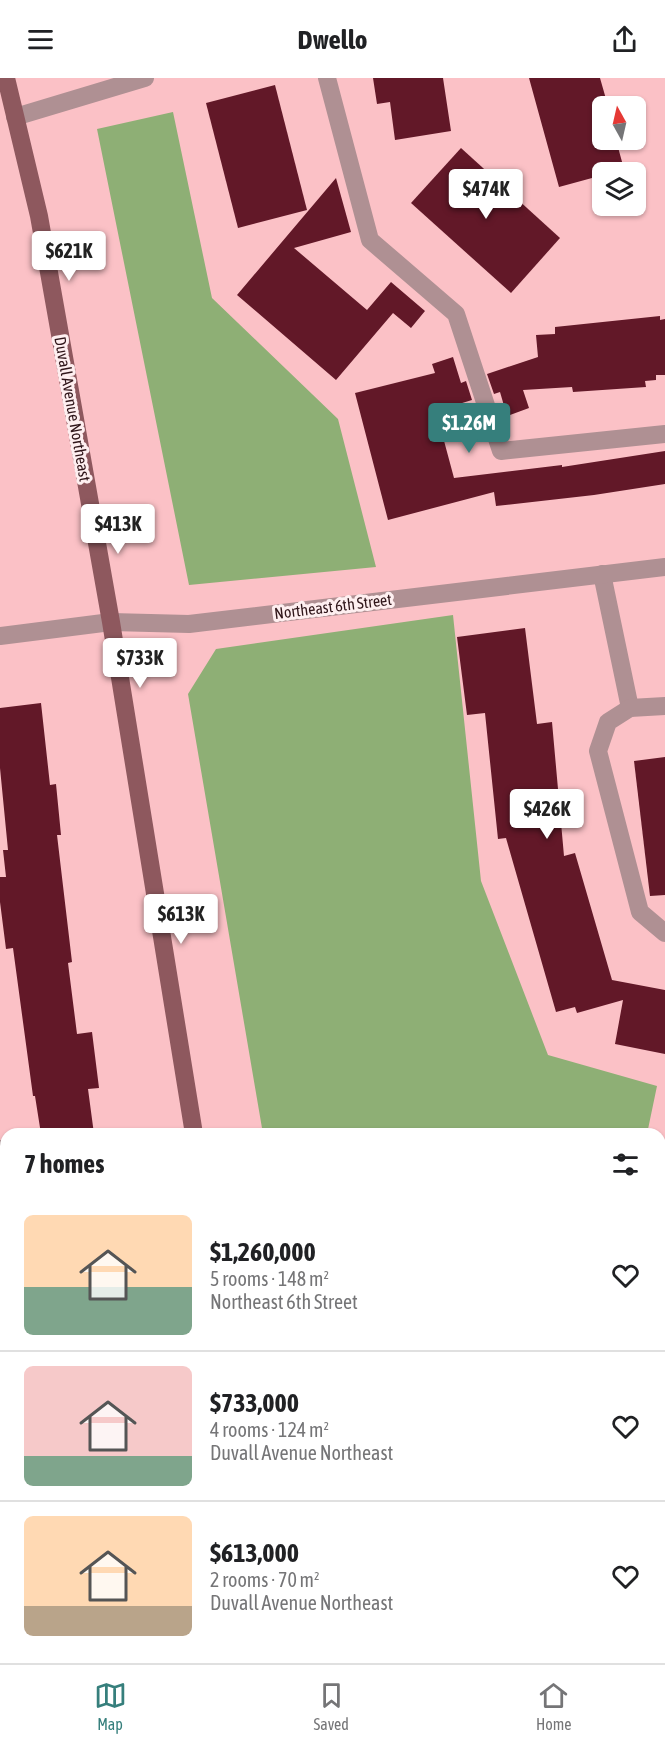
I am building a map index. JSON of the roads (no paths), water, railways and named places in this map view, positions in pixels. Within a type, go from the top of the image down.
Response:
[{"type":"main road","name":"Duvall Avenue Northeast","points":[[6,78],[39,216],[111,622],[193,1128]]},
{"type":"street","points":[[15,117],[145,78]]},
{"type":"street","points":[[327,78],[370,240],[456,314],[501,451],[665,434]]},
{"type":"street","name":"Northeast 6th Street","points":[[0,636],[111,622],[189,624],[665,567]]},
{"type":"street","points":[[602,574],[630,708]]},
{"type":"street","points":[[665,706],[630,708],[608,722],[598,751],[640,912],[665,933]]}]
